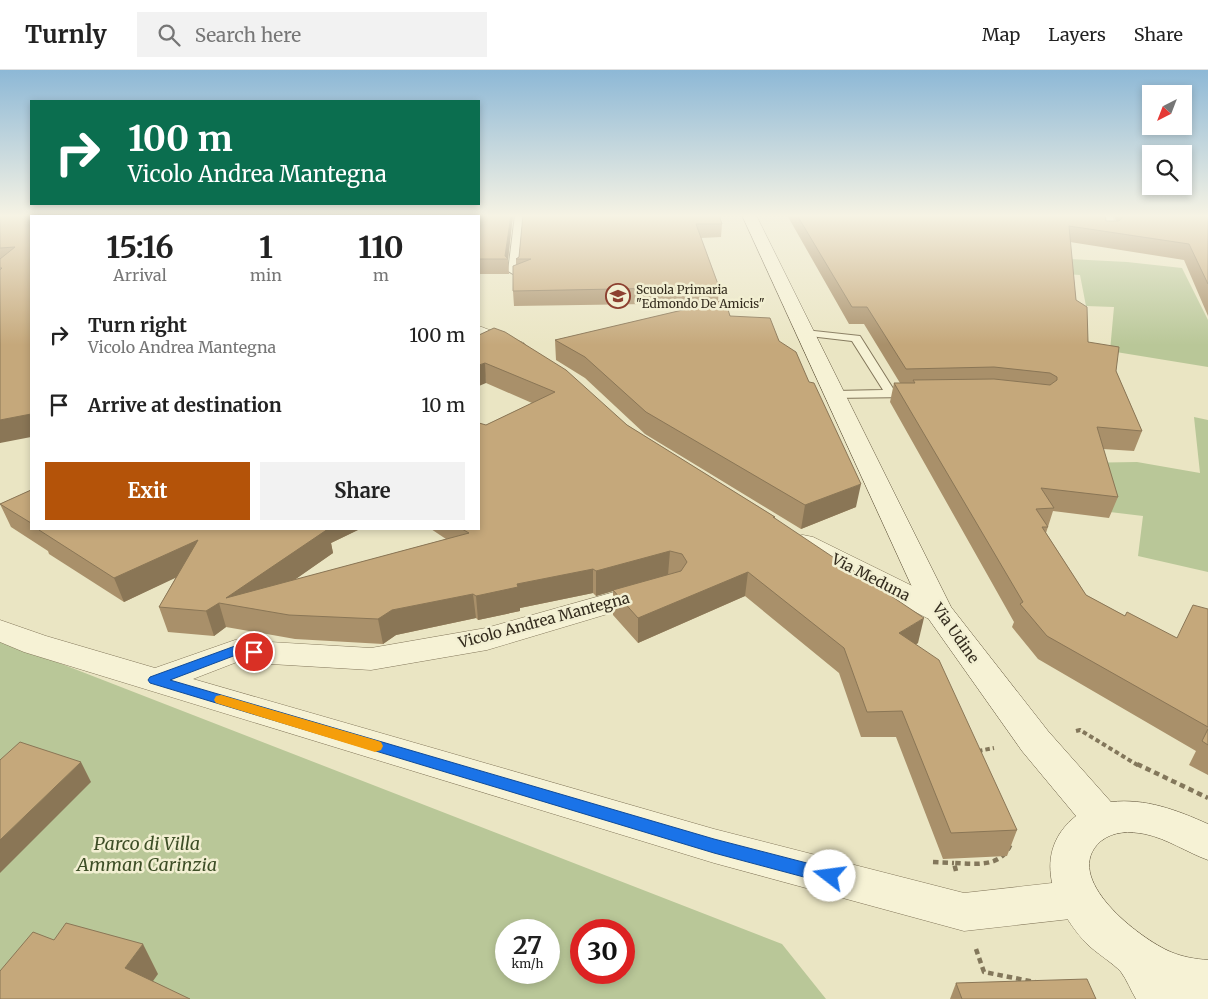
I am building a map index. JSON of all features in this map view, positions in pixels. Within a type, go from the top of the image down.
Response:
[{"type":"street","name":"Via Udine","points":[[770,258],[938,611],[1035,741],[1103,820]]},
{"type":"street","points":[[480,332],[514,346],[538,360]]},
{"type":"street","name":"Via Meduna","points":[[786,534],[938,611]]},
{"type":"street","name":"Vicolo Andrea Mantegna","points":[[155,680],[235,651],[371,659],[487,639],[668,586]]},
{"type":"street","points":[[0,630],[35,644],[714,846],[964,912],[1079,899]]},
{"type":"street","points":[[1208,842],[1194,834],[1155,820],[1123,817],[1103,820],[1086,829],[1076,840],[1071,851],[1069,864],[1072,881],[1079,899],[1099,927],[1136,957],[1169,974],[1208,982]]},
{"type":"street","points":[[1136,957],[1161,999]]},
{"type":"lane","points":[[514,271],[515,258]]},
{"type":"lane","points":[[805,333],[856,338],[891,394]]},
{"type":"lane","points":[[835,395],[920,393]]},
{"type":"green space","points":[[918,258],[1057,258],[1127,262],[1182,268],[1208,320],[1208,367],[1110,351],[1114,307],[1086,306],[1080,275],[921,264]]},
{"type":"green space","points":[[1194,417],[1208,420],[1208,572],[1138,556],[1143,516],[1085,509],[1075,463],[1137,462],[1200,473]]},
{"type":"green space","name":"Parco di Villa Amman Carinzia","points":[[0,640],[782,944],[826,999],[0,999]]},
{"type":"building","points":[[30,258],[30,414],[0,420],[0,270],[2,268],[0,268],[0,259]]},
{"type":"building","points":[[480,258],[507,258],[480,259]]},
{"type":"building","points":[[709,258],[719,287],[513,291],[513,266],[531,259],[516,259]]},
{"type":"building","points":[[823,258],[1072,258],[1076,300],[1087,307],[1088,342],[1119,347],[1116,371],[1142,431],[1097,427],[1118,497],[1041,488],[1054,508],[1036,509],[1048,527],[1042,527],[1086,595],[1125,616],[1127,612],[1177,638],[1193,605],[1208,609],[1208,727],[1047,636],[1020,604],[1023,602],[894,383],[915,383],[913,380],[994,379],[1050,385],[1057,380],[1057,377],[1050,373],[994,367],[906,369],[867,307],[852,307]]},
{"type":"building","points":[[1196,258],[1208,258],[1208,284]]},
{"type":"building","points":[[725,300],[730,316],[770,318],[779,341],[796,352],[809,382],[814,383],[861,484],[805,505],[646,412],[585,357],[555,340]]},
{"type":"building","points":[[494,328],[505,332],[566,370],[627,425],[775,517],[773,517],[924,618],[899,633],[939,660],[1017,830],[951,833],[902,711],[867,712],[844,648],[748,572],[638,618],[613,590],[681,571],[687,562],[682,554],[670,551],[596,571],[593,569],[517,584],[518,587],[476,596],[473,594],[392,610],[378,619],[289,615],[219,603],[206,611],[159,607],[198,540],[114,578],[39,530],[327,530],[226,598],[469,533],[464,530],[480,530],[480,423],[486,425],[555,392],[485,363],[480,365],[480,335]]},
{"type":"building","points":[[30,490],[30,522],[0,504]]},
{"type":"building","points":[[1208,729],[1208,745],[1202,741]]},
{"type":"building","points":[[20,742],[81,762],[0,840],[0,760]]},
{"type":"building","points":[[66,923],[143,944],[125,968],[190,999],[0,999],[0,971],[33,932],[54,940]]},
{"type":"building","points":[[1087,979],[1096,999],[962,999],[956,983]]},
{"type":"slow traffic","points":[[221,700],[375,746]]},
{"type":"place","name":"Scuola Primaria \"Edmondo De Amicis\"","points":[[618,296]]},
{"type":"route","points":[[254,652],[235,651],[155,680],[714,846],[830,876]]}]
